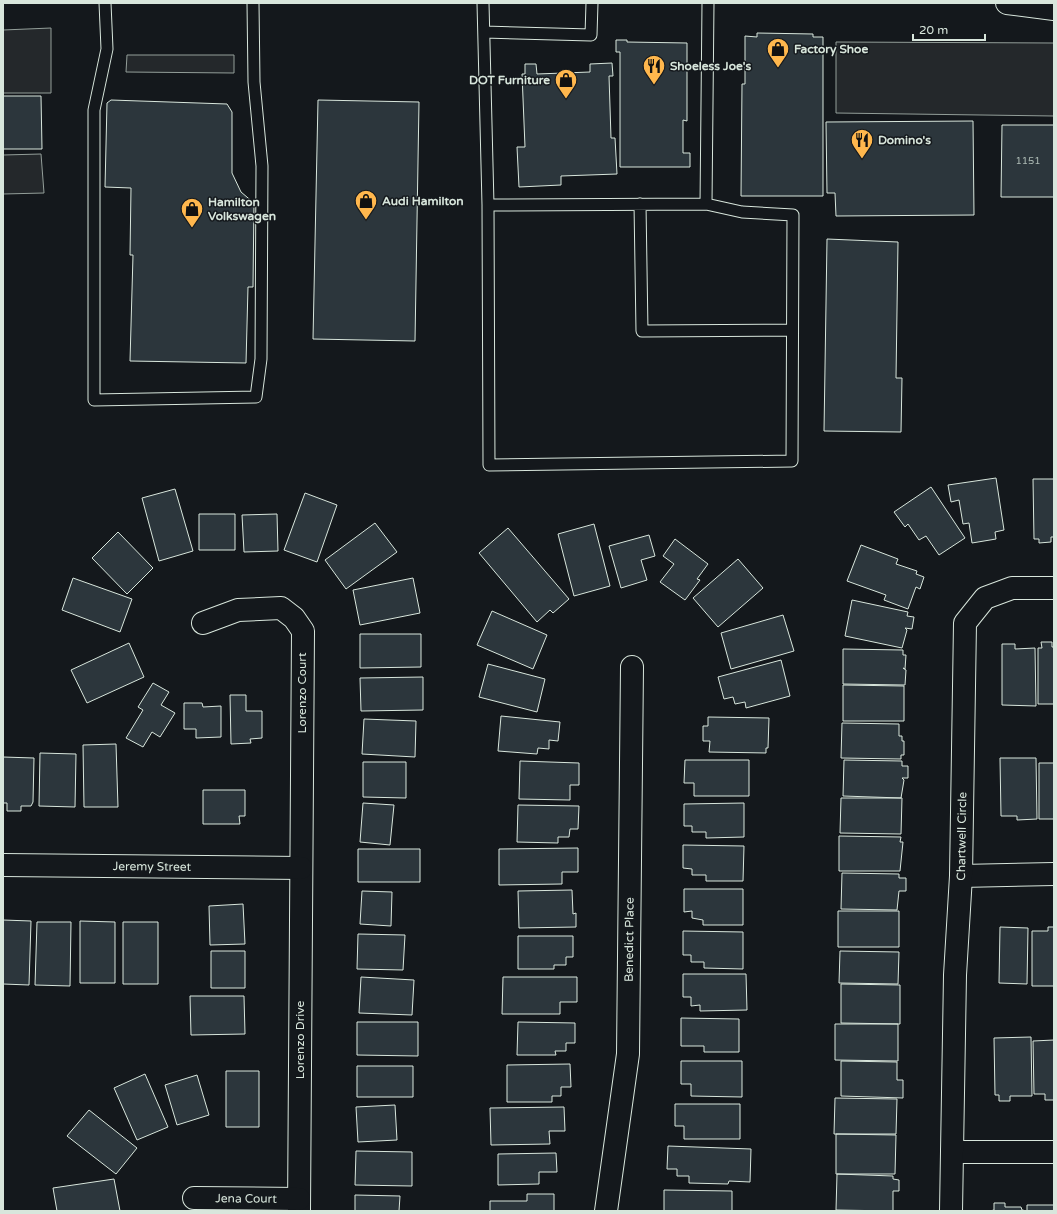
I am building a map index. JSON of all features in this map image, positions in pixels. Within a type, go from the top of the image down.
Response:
[{"type":"main road","points":[[1008,3],[1054,10]]},
{"type":"main road","name":"Chartwell Circle","points":[[951,1211],[955,975],[961,876],[965,624],[985,598],[1012,588],[1054,588]]},
{"type":"main road","name":"Lorenzo Court","points":[[203,623],[238,610],[281,608],[294,618],[303,631],[301,868]]},
{"type":"main road","name":"Benedict Place","points":[[606,1211],[628,1054],[632,667]]},
{"type":"main road","name":"Jeremy Street","points":[[3,865],[301,868]]},
{"type":"main road","name":"Lorenzo Drive","points":[[299,1205],[301,868]]},
{"type":"main road","points":[[961,876],[1054,874]]},
{"type":"main road","points":[[952,1152],[1054,1152]]},
{"type":"main road","name":"Jena Court","points":[[194,1198],[299,1205]]},
{"type":"lane","points":[[105,3],[107,49],[94,110],[94,400],[256,397],[261,359],[262,166],[254,82],[253,3]]},
{"type":"lane","points":[[483,3],[488,205],[489,465],[792,461],[793,215],[742,212],[706,204],[488,205]]},
{"type":"lane","points":[[484,32],[591,35],[592,3]]},
{"type":"lane","points":[[706,204],[708,3]]},
{"type":"lane","points":[[640,204],[642,331],[792,330]]},
{"type":"shaded area","points":[[51,28],[51,93],[3,93],[3,30]]},
{"type":"shaded area","points":[[836,42],[1054,43],[1054,116],[836,113]]},
{"type":"shaded area","points":[[127,55],[234,55],[234,73],[126,72]]},
{"type":"shaded area","points":[[41,154],[44,193],[3,194],[3,155]]},
{"type":"building","points":[[757,33],[813,34],[813,37],[823,37],[823,196],[741,196],[742,84],[745,84],[745,36],[757,37]]},
{"type":"building","name":"Shoeless Joe's","points":[[616,40],[627,40],[627,42],[687,43],[687,121],[683,120],[683,153],[690,153],[690,167],[620,167],[620,52],[616,52]]},
{"type":"building","points":[[612,63],[613,76],[609,76],[611,138],[615,138],[617,174],[561,176],[561,185],[519,187],[517,147],[525,147],[522,74],[525,74],[525,64],[536,64],[537,74],[590,72],[590,64]]},
{"type":"building","points":[[3,96],[41,96],[42,149],[3,149]]},
{"type":"building","name":"Hamilton Volkswagen","points":[[111,100],[227,104],[232,112],[232,173],[241,192],[254,203],[253,287],[248,287],[246,363],[130,361],[133,255],[130,255],[131,188],[105,187],[107,103]]},
{"type":"building","name":"Audi Hamilton","points":[[318,100],[419,102],[415,341],[313,339]]},
{"type":"building","points":[[973,121],[974,215],[836,216],[835,193],[827,193],[826,122]]},
{"type":"building","points":[[1002,125],[1054,125],[1054,197],[1001,197]]},
{"type":"building","points":[[827,239],[898,242],[896,378],[902,378],[901,432],[824,431]]},
{"type":"building","points":[[996,478],[1004,530],[995,532],[996,539],[972,543],[969,523],[963,524],[959,500],[951,502],[948,485]]},
{"type":"building","points":[[1033,479],[1054,479],[1054,537],[1051,537],[1051,542],[1039,543],[1039,539],[1034,539]]},
{"type":"building","points":[[931,487],[965,538],[939,555],[926,536],[919,540],[908,524],[905,527],[894,512]]},
{"type":"building","points":[[175,489],[193,551],[159,561],[142,498]]},
{"type":"building","points":[[305,493],[337,505],[317,562],[284,550]]},
{"type":"building","points":[[199,514],[235,514],[235,550],[199,550]]},
{"type":"building","points":[[277,514],[278,551],[244,552],[242,515]]},
{"type":"building","points":[[375,523],[397,552],[346,589],[325,560]]},
{"type":"building","points":[[594,524],[610,586],[574,596],[558,534]]},
{"type":"building","points":[[508,528],[569,599],[553,613],[550,610],[537,622],[479,553]]},
{"type":"building","points":[[118,532],[153,568],[127,594],[92,558]]},
{"type":"building","points":[[649,535],[655,556],[641,560],[647,580],[621,588],[609,546]]},
{"type":"building","points":[[675,539],[708,564],[697,579],[700,580],[685,600],[660,582],[674,564],[663,556]]},
{"type":"building","points":[[861,545],[898,559],[896,564],[917,571],[916,574],[924,577],[920,589],[916,587],[908,609],[884,600],[886,595],[847,581]]},
{"type":"building","points":[[738,559],[763,588],[718,627],[693,598]]},
{"type":"building","points":[[73,578],[132,599],[120,632],[62,610]]},
{"type":"building","points":[[413,578],[420,613],[360,625],[353,590]]},
{"type":"building","points":[[852,600],[908,612],[907,616],[914,617],[912,629],[905,628],[907,630],[902,648],[845,636]]},
{"type":"building","points":[[492,611],[547,635],[533,669],[477,645]]},
{"type":"building","points":[[783,615],[794,651],[731,669],[721,633]]},
{"type":"building","points":[[360,634],[421,634],[421,667],[360,668]]},
{"type":"building","points":[[1041,642],[1052,642],[1052,647],[1054,647],[1054,704],[1038,704],[1038,648],[1042,648]]},
{"type":"building","points":[[129,643],[144,677],[87,703],[71,670]]},
{"type":"building","points":[[1002,644],[1015,644],[1015,649],[1035,648],[1036,706],[1002,705]]},
{"type":"building","points":[[843,649],[903,650],[903,655],[906,655],[905,669],[903,668],[906,670],[905,685],[843,684]]},
{"type":"building","points":[[781,660],[790,696],[746,708],[745,702],[735,704],[733,697],[724,699],[718,677]]},
{"type":"building","points":[[488,664],[545,679],[537,712],[479,697]]},
{"type":"building","points":[[423,677],[423,710],[361,711],[360,678]]},
{"type":"building","points":[[153,683],[169,692],[161,705],[175,713],[160,737],[152,732],[143,747],[126,738],[143,710],[138,707]]},
{"type":"building","points":[[843,685],[904,686],[904,721],[843,721]]},
{"type":"building","points":[[230,695],[246,695],[246,711],[262,711],[262,738],[250,739],[251,743],[231,744]]},
{"type":"building","points":[[184,703],[202,703],[203,707],[221,706],[221,737],[196,738],[196,729],[184,729]]},
{"type":"building","points":[[501,716],[560,722],[558,741],[549,740],[549,749],[538,748],[537,754],[498,751]]},
{"type":"building","points":[[708,717],[769,718],[768,748],[766,748],[766,753],[709,752],[710,741],[703,741],[703,726],[708,726]]},
{"type":"building","points":[[364,719],[416,721],[415,757],[362,754]]},
{"type":"building","points":[[842,723],[899,724],[899,736],[902,736],[902,741],[904,741],[904,755],[901,755],[901,759],[841,758]]},
{"type":"building","points":[[116,744],[118,807],[84,807],[83,745]]},
{"type":"building","points":[[40,753],[76,754],[75,807],[39,806]]},
{"type":"building","points":[[3,757],[34,758],[33,802],[31,806],[21,806],[21,811],[7,811],[7,803],[3,803]]},
{"type":"building","points":[[1000,758],[1036,758],[1037,819],[1017,820],[1017,816],[1001,816]]},
{"type":"building","points":[[685,760],[749,760],[749,796],[694,796],[694,783],[684,783]]},
{"type":"building","points":[[844,760],[902,761],[902,766],[908,766],[908,778],[902,778],[904,780],[901,798],[843,796]]},
{"type":"building","points":[[520,761],[579,763],[579,785],[570,785],[570,800],[519,799]]},
{"type":"building","points":[[363,762],[406,762],[406,798],[363,797]]},
{"type":"building","points":[[1039,763],[1054,763],[1054,819],[1039,819]]},
{"type":"building","points":[[203,790],[245,790],[245,816],[239,816],[240,824],[203,824]]},
{"type":"building","points":[[841,798],[902,798],[901,834],[840,833]]},
{"type":"building","points":[[363,803],[394,805],[390,845],[360,842]]},
{"type":"building","points":[[744,803],[744,837],[706,838],[706,832],[692,832],[692,826],[684,826],[684,804]]},
{"type":"building","points":[[518,805],[579,806],[578,829],[570,829],[569,837],[558,837],[558,843],[517,842]]},
{"type":"building","points":[[839,836],[901,837],[900,842],[903,842],[900,871],[839,871]]},
{"type":"building","points":[[683,845],[744,846],[743,881],[706,881],[706,875],[692,875],[692,869],[683,868]]},
{"type":"building","points":[[578,848],[578,872],[562,872],[562,884],[499,885],[499,849]]},
{"type":"building","points":[[358,849],[420,849],[420,882],[358,882]]},
{"type":"building","points":[[842,873],[899,874],[899,878],[906,878],[906,891],[899,891],[897,910],[841,909]]},
{"type":"building","points":[[684,889],[743,889],[743,925],[703,925],[703,920],[692,918],[692,911],[684,912]]},
{"type":"building","points":[[572,890],[573,914],[576,913],[576,927],[519,928],[518,891]]},
{"type":"building","points":[[362,891],[392,892],[391,926],[360,924]]},
{"type":"building","points":[[243,904],[245,944],[210,945],[209,906]]},
{"type":"building","points":[[838,911],[899,911],[899,947],[838,947]]},
{"type":"building","points":[[3,920],[31,921],[29,985],[3,984]]},
{"type":"building","points":[[80,921],[115,922],[115,983],[80,983]]},
{"type":"building","points":[[37,922],[71,922],[70,986],[35,985]]},
{"type":"building","points":[[123,922],[158,922],[158,984],[123,984]]},
{"type":"building","points":[[1000,927],[1028,928],[1027,984],[999,983]]},
{"type":"building","points":[[1048,927],[1054,927],[1054,986],[1032,986],[1032,931],[1048,931]]},
{"type":"building","points":[[683,931],[743,932],[743,969],[704,968],[704,962],[691,962],[691,955],[683,955]]},
{"type":"building","points":[[358,934],[405,935],[403,970],[357,969]]},
{"type":"building","points":[[518,936],[573,936],[573,957],[566,957],[566,965],[554,965],[554,969],[518,969]]},
{"type":"building","points":[[211,951],[245,951],[245,988],[211,988]]},
{"type":"building","points":[[840,951],[899,952],[898,984],[839,983]]},
{"type":"building","points":[[683,974],[746,974],[747,1010],[700,1011],[700,1005],[691,1006],[691,997],[683,997]]},
{"type":"building","points":[[361,977],[414,980],[412,1015],[359,1013]]},
{"type":"building","points":[[503,977],[577,977],[577,1002],[560,1002],[560,1014],[502,1014]]},
{"type":"building","points":[[841,984],[900,985],[900,1024],[841,1023]]},
{"type":"building","points":[[190,996],[244,996],[245,1034],[191,1035]]},
{"type":"building","points":[[681,1018],[739,1019],[739,1052],[704,1052],[704,1046],[681,1046]]},
{"type":"building","points":[[357,1022],[418,1022],[418,1056],[357,1055]]},
{"type":"building","points":[[518,1022],[575,1023],[575,1043],[566,1043],[566,1051],[555,1051],[556,1055],[517,1055]]},
{"type":"building","points":[[835,1024],[898,1024],[898,1061],[835,1060]]},
{"type":"building","points":[[1031,1037],[1032,1096],[1010,1096],[1010,1101],[999,1101],[999,1095],[995,1095],[994,1038]]},
{"type":"building","points":[[1054,1040],[1054,1100],[1045,1100],[1045,1094],[1034,1094],[1033,1041]]},
{"type":"building","points":[[681,1061],[742,1061],[742,1097],[691,1096],[691,1084],[681,1084]]},
{"type":"building","points":[[841,1061],[897,1062],[897,1080],[903,1080],[903,1098],[841,1096]]},
{"type":"building","points":[[570,1064],[571,1087],[561,1087],[561,1096],[552,1096],[552,1102],[507,1102],[507,1065]]},
{"type":"building","points":[[357,1066],[413,1066],[413,1097],[357,1097]]},
{"type":"building","points":[[226,1071],[259,1071],[259,1127],[226,1127]]},
{"type":"building","points":[[145,1074],[168,1127],[137,1140],[114,1088]]},
{"type":"building","points":[[197,1075],[209,1115],[177,1125],[165,1085]]},
{"type":"building","points":[[835,1098],[897,1099],[896,1134],[834,1134]]},
{"type":"building","points":[[675,1104],[740,1104],[740,1139],[684,1139],[684,1126],[675,1126]]},
{"type":"building","points":[[395,1105],[397,1140],[358,1142],[356,1107]]},
{"type":"building","points":[[564,1107],[565,1131],[549,1131],[550,1144],[491,1145],[490,1108]]},
{"type":"building","points":[[89,1110],[137,1148],[116,1174],[67,1136]]},
{"type":"building","points":[[836,1134],[896,1135],[895,1174],[836,1174]]},
{"type":"building","points":[[668,1146],[751,1149],[750,1182],[729,1181],[728,1184],[689,1183],[689,1176],[677,1176],[677,1169],[667,1169]]},
{"type":"building","points":[[356,1151],[412,1152],[412,1186],[355,1185]]},
{"type":"building","points":[[556,1153],[557,1172],[539,1172],[539,1184],[498,1185],[498,1154]]},
{"type":"building","points":[[837,1174],[893,1176],[893,1179],[899,1180],[899,1191],[893,1191],[893,1211],[836,1210]]},
{"type":"building","points":[[114,1179],[120,1211],[57,1211],[53,1188]]},
{"type":"building","points":[[664,1190],[732,1191],[732,1211],[664,1211]]},
{"type":"building","points":[[527,1194],[554,1194],[554,1211],[490,1211],[490,1201],[527,1201]]},
{"type":"building","points":[[355,1195],[400,1196],[399,1211],[355,1211]]},
{"type":"building","points":[[994,1203],[1005,1203],[1005,1207],[1021,1207],[1022,1210],[1027,1211],[990,1211],[994,1210]]},
{"type":"building","points":[[1027,1205],[1054,1205],[1054,1211],[1027,1211]]},
{"type":"place","name":"Factory Shoe","points":[[778,68]]},
{"type":"place","name":"Shoeless Joe's","points":[[654,86]]},
{"type":"place","name":"DOT Furniture","points":[[566,100]]},
{"type":"place","name":"Domino's","points":[[862,160]]},
{"type":"place","name":"Audi Hamilton","points":[[366,220]]},
{"type":"place","name":"Hamilton Volkswagen","points":[[192,228]]}]
